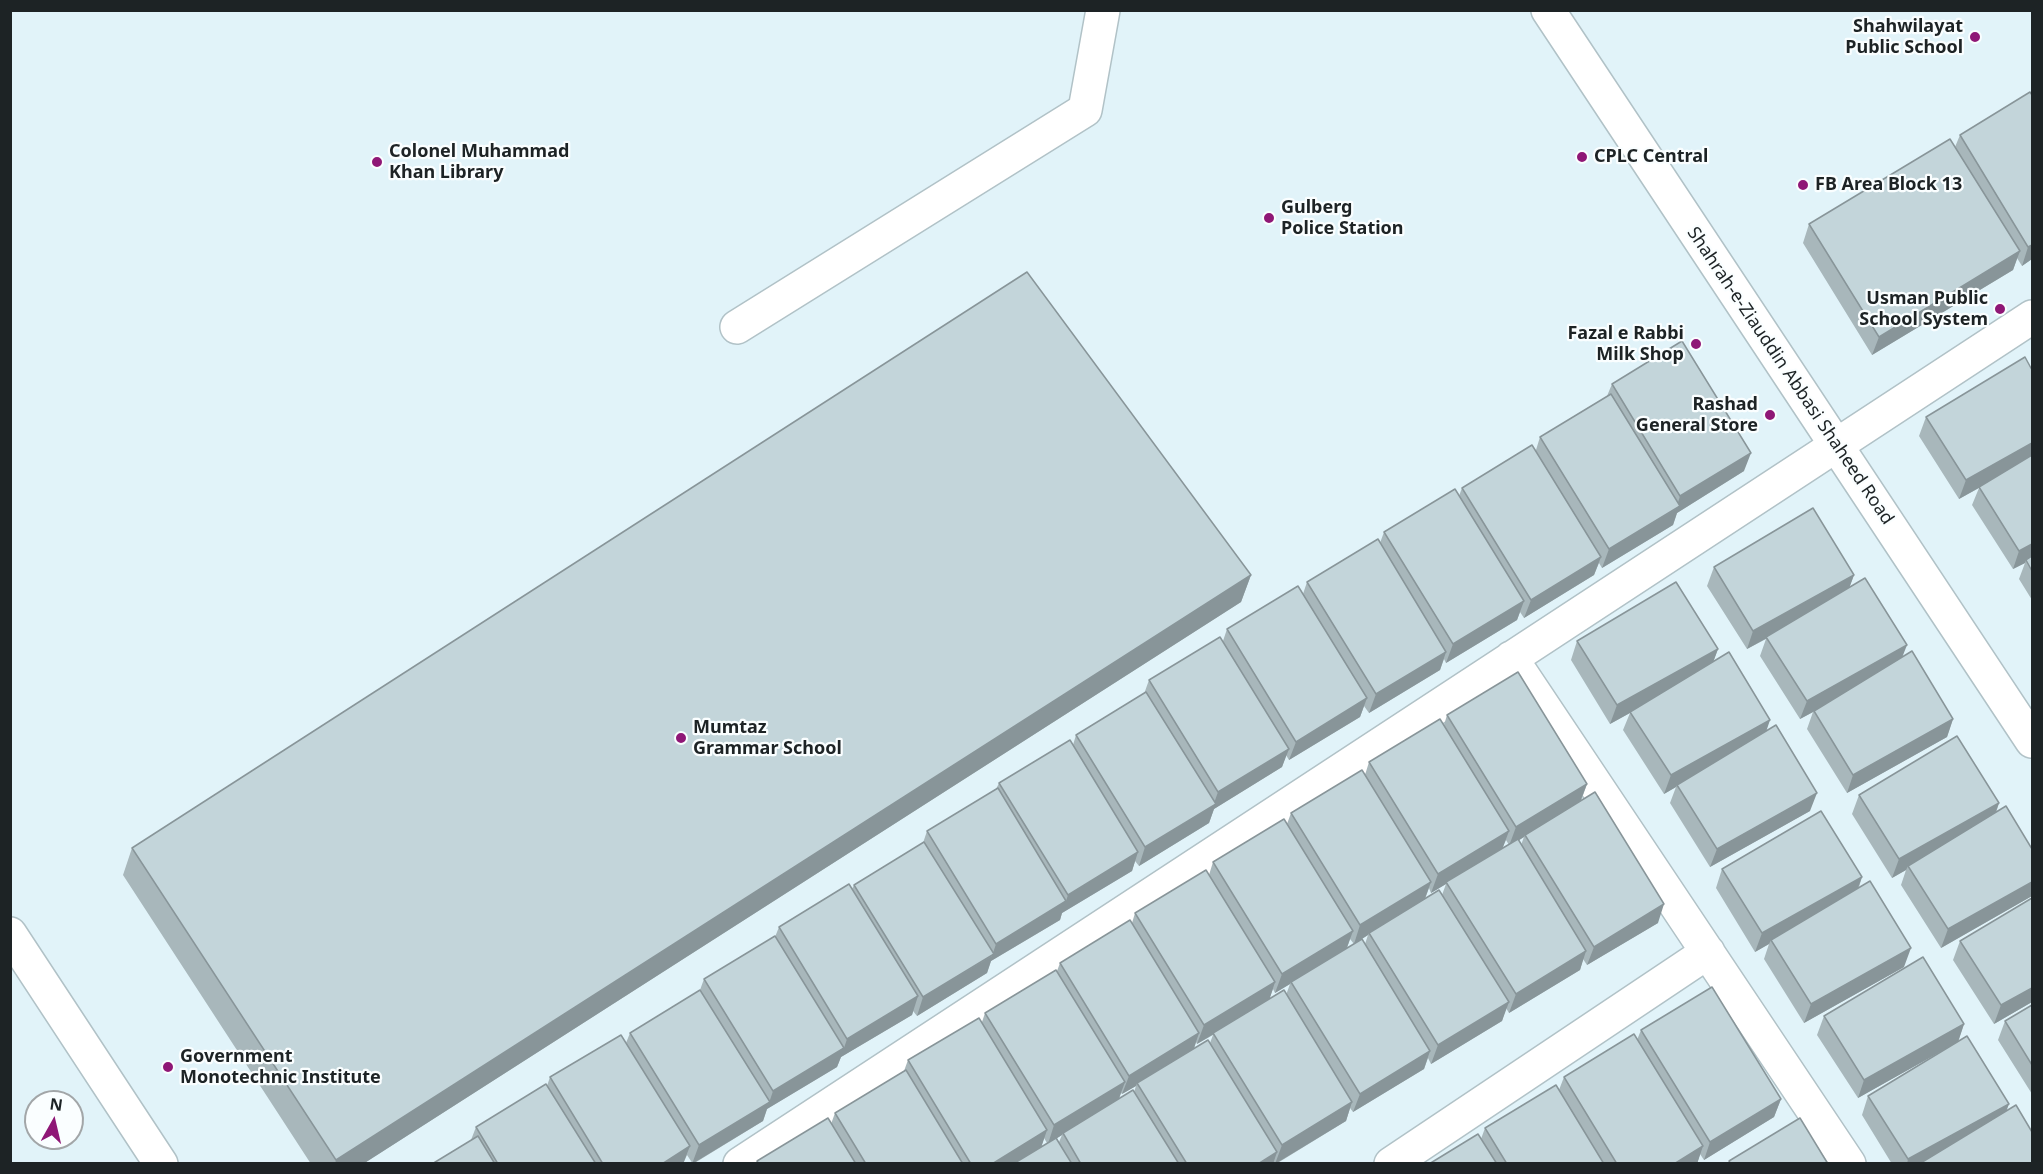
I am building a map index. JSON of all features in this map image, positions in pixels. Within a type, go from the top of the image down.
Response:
[{"type":"street","points":[[737,327],[1084,110],[1103,10]]},
{"type":"street","name":"Shahrah-e-Ziauddin Abbasi Shaheed Road","points":[[1548,10],[2032,741]]},
{"type":"street","points":[[740,1164],[2032,317]]},
{"type":"street","points":[[1511,658],[1849,1164]]},
{"type":"street","points":[[10,934],[161,1164]]},
{"type":"street","points":[[1391,1164],[1708,952]]},
{"type":"building","points":[[2030,92],[2032,95],[2032,245],[2028,247],[1960,135]]},
{"type":"building","points":[[1950,139],[2020,251],[1879,337],[1809,224]]},
{"type":"building","name":"Mumtaz Grammar School","points":[[1027,272],[1251,575],[336,1160],[132,848]]},
{"type":"building","points":[[1682,341],[1751,453],[1680,496],[1612,384]]},
{"type":"building","points":[[2025,357],[2032,370],[2032,443],[1966,480],[1926,417]]},
{"type":"building","points":[[1611,394],[1680,506],[1609,549],[1540,437]]},
{"type":"building","points":[[1532,445],[1601,557],[1531,600],[1462,488]]},
{"type":"building","points":[[2032,455],[2032,544],[2019,551],[1979,487]]},
{"type":"building","points":[[1455,489],[1524,601],[1453,644],[1384,532]]},
{"type":"building","points":[[1813,508],[1854,575],[1753,631],[1714,567]]},
{"type":"building","points":[[1378,539],[1446,652],[1376,694],[1307,582]]},
{"type":"building","points":[[2032,556],[2032,571],[2026,560]]},
{"type":"building","points":[[1865,578],[1907,645],[1807,701],[1766,637]]},
{"type":"building","points":[[1676,582],[1718,649],[1617,705],[1577,641]]},
{"type":"building","points":[[1298,586],[1367,698],[1296,742],[1227,629]]},
{"type":"building","points":[[1220,637],[1289,749],[1218,792],[1149,680]]},
{"type":"building","points":[[1912,651],[1953,719],[1853,775],[1814,711]]},
{"type":"building","points":[[1729,652],[1770,720],[1671,775],[1630,712]]},
{"type":"building","points":[[1518,672],[1587,784],[1516,827],[1447,715]]},
{"type":"building","points":[[1146,692],[1216,804],[1145,847],[1076,735]]},
{"type":"building","points":[[1440,719],[1509,831],[1438,874],[1369,762]]},
{"type":"building","points":[[1776,725],[1817,793],[1717,849],[1677,785]]},
{"type":"building","points":[[1957,736],[1999,803],[1899,859],[1859,795]]},
{"type":"building","points":[[1070,740],[1138,852],[1068,895],[999,783]]},
{"type":"building","points":[[1362,770],[1431,882],[1360,925],[1291,813]]},
{"type":"building","points":[[998,788],[1066,901],[996,944],[927,831]]},
{"type":"building","points":[[1595,792],[1664,904],[1594,947],[1525,835]]},
{"type":"building","points":[[2006,806],[2032,849],[2032,882],[1948,929],[1908,866]]},
{"type":"building","points":[[1821,811],[1862,877],[1762,933],[1722,869]]},
{"type":"building","points":[[1284,819],[1353,931],[1282,974],[1213,862]]},
{"type":"building","points":[[1518,839],[1586,951],[1516,994],[1446,882]]},
{"type":"building","points":[[924,842],[994,954],[923,997],[854,885]]},
{"type":"building","points":[[1206,870],[1275,982],[1204,1025],[1135,913]]},
{"type":"building","points":[[1870,881],[1911,948],[1811,1004],[1771,940]]},
{"type":"building","points":[[849,884],[918,996],[847,1039],[779,927]]},
{"type":"building","points":[[1439,890],[1509,1002],[1438,1045],[1369,933]]},
{"type":"building","points":[[2032,898],[2032,988],[2001,1005],[1960,941]]},
{"type":"building","points":[[1130,920],[1199,1033],[1129,1076],[1060,963]]},
{"type":"building","points":[[775,936],[844,1048],[773,1091],[704,979]]},
{"type":"building","points":[[1362,939],[1430,1051],[1360,1094],[1291,982]]},
{"type":"building","points":[[1923,957],[1964,1024],[1864,1080],[1824,1016]]},
{"type":"building","points":[[1056,970],[1125,1082],[1054,1125],[985,1013]]},
{"type":"building","points":[[1712,987],[1781,1099],[1710,1142],[1641,1030]]},
{"type":"building","points":[[700,990],[770,1102],[699,1145],[630,1033]]},
{"type":"building","points":[[1284,990],[1352,1102],[1282,1145],[1213,1033]]},
{"type":"building","points":[[2032,1005],[2032,1065],[2005,1021]]},
{"type":"building","points":[[979,1018],[1047,1130],[992,1164],[971,1164],[908,1060]]},
{"type":"building","points":[[1634,1034],[1703,1146],[1674,1164],[1617,1164],[1564,1077]]},
{"type":"building","points":[[621,1035],[690,1146],[662,1164],[603,1164],[550,1077]]},
{"type":"building","points":[[1967,1036],[2009,1104],[1908,1159],[1868,1096]]},
{"type":"building","points":[[1208,1040],[1277,1152],[1258,1164],[1187,1164],[1137,1083]]},
{"type":"building","points":[[906,1070],[963,1164],[866,1164],[835,1113]]},
{"type":"building","points":[[546,1084],[596,1164],[498,1164],[476,1127]]},
{"type":"building","points":[[1556,1085],[1604,1164],[1507,1164],[1485,1128]]},
{"type":"building","points":[[1133,1090],[1179,1164],[1081,1164],[1063,1133]]},
{"type":"building","points":[[2016,1105],[2032,1132],[2032,1164],[1919,1164]]},
{"type":"building","points":[[828,1118],[856,1164],[759,1164],[757,1161]]},
{"type":"building","points":[[1800,1118],[1828,1164],[1731,1164],[1729,1161]]},
{"type":"building","points":[[1478,1134],[1497,1164],[1429,1164]]},
{"type":"building","points":[[478,1136],[495,1164],[432,1164]]},
{"type":"building","points":[[1056,1138],[1072,1164],[1013,1164]]},
{"type":"place","name":"Shahwilayat Public School","points":[[1975,37]]},
{"type":"place","name":"CPLC Central","points":[[1582,157]]},
{"type":"place","name":"Colonel Muhammad Khan Library","points":[[377,162]]},
{"type":"place","name":"FB Area Block 13","points":[[1803,185]]},
{"type":"place","name":"Gulberg Police Station","points":[[1269,218]]},
{"type":"place","name":"Usman Public School System","points":[[2000,309]]},
{"type":"place","name":"Fazal e Rabbi Milk Shop","points":[[1696,344]]},
{"type":"place","name":"Rashad General Store","points":[[1770,415]]},
{"type":"place","name":"Mumtaz Grammar School","points":[[681,738]]},
{"type":"place","name":"Government Monotechnic Institute","points":[[168,1067]]}]
